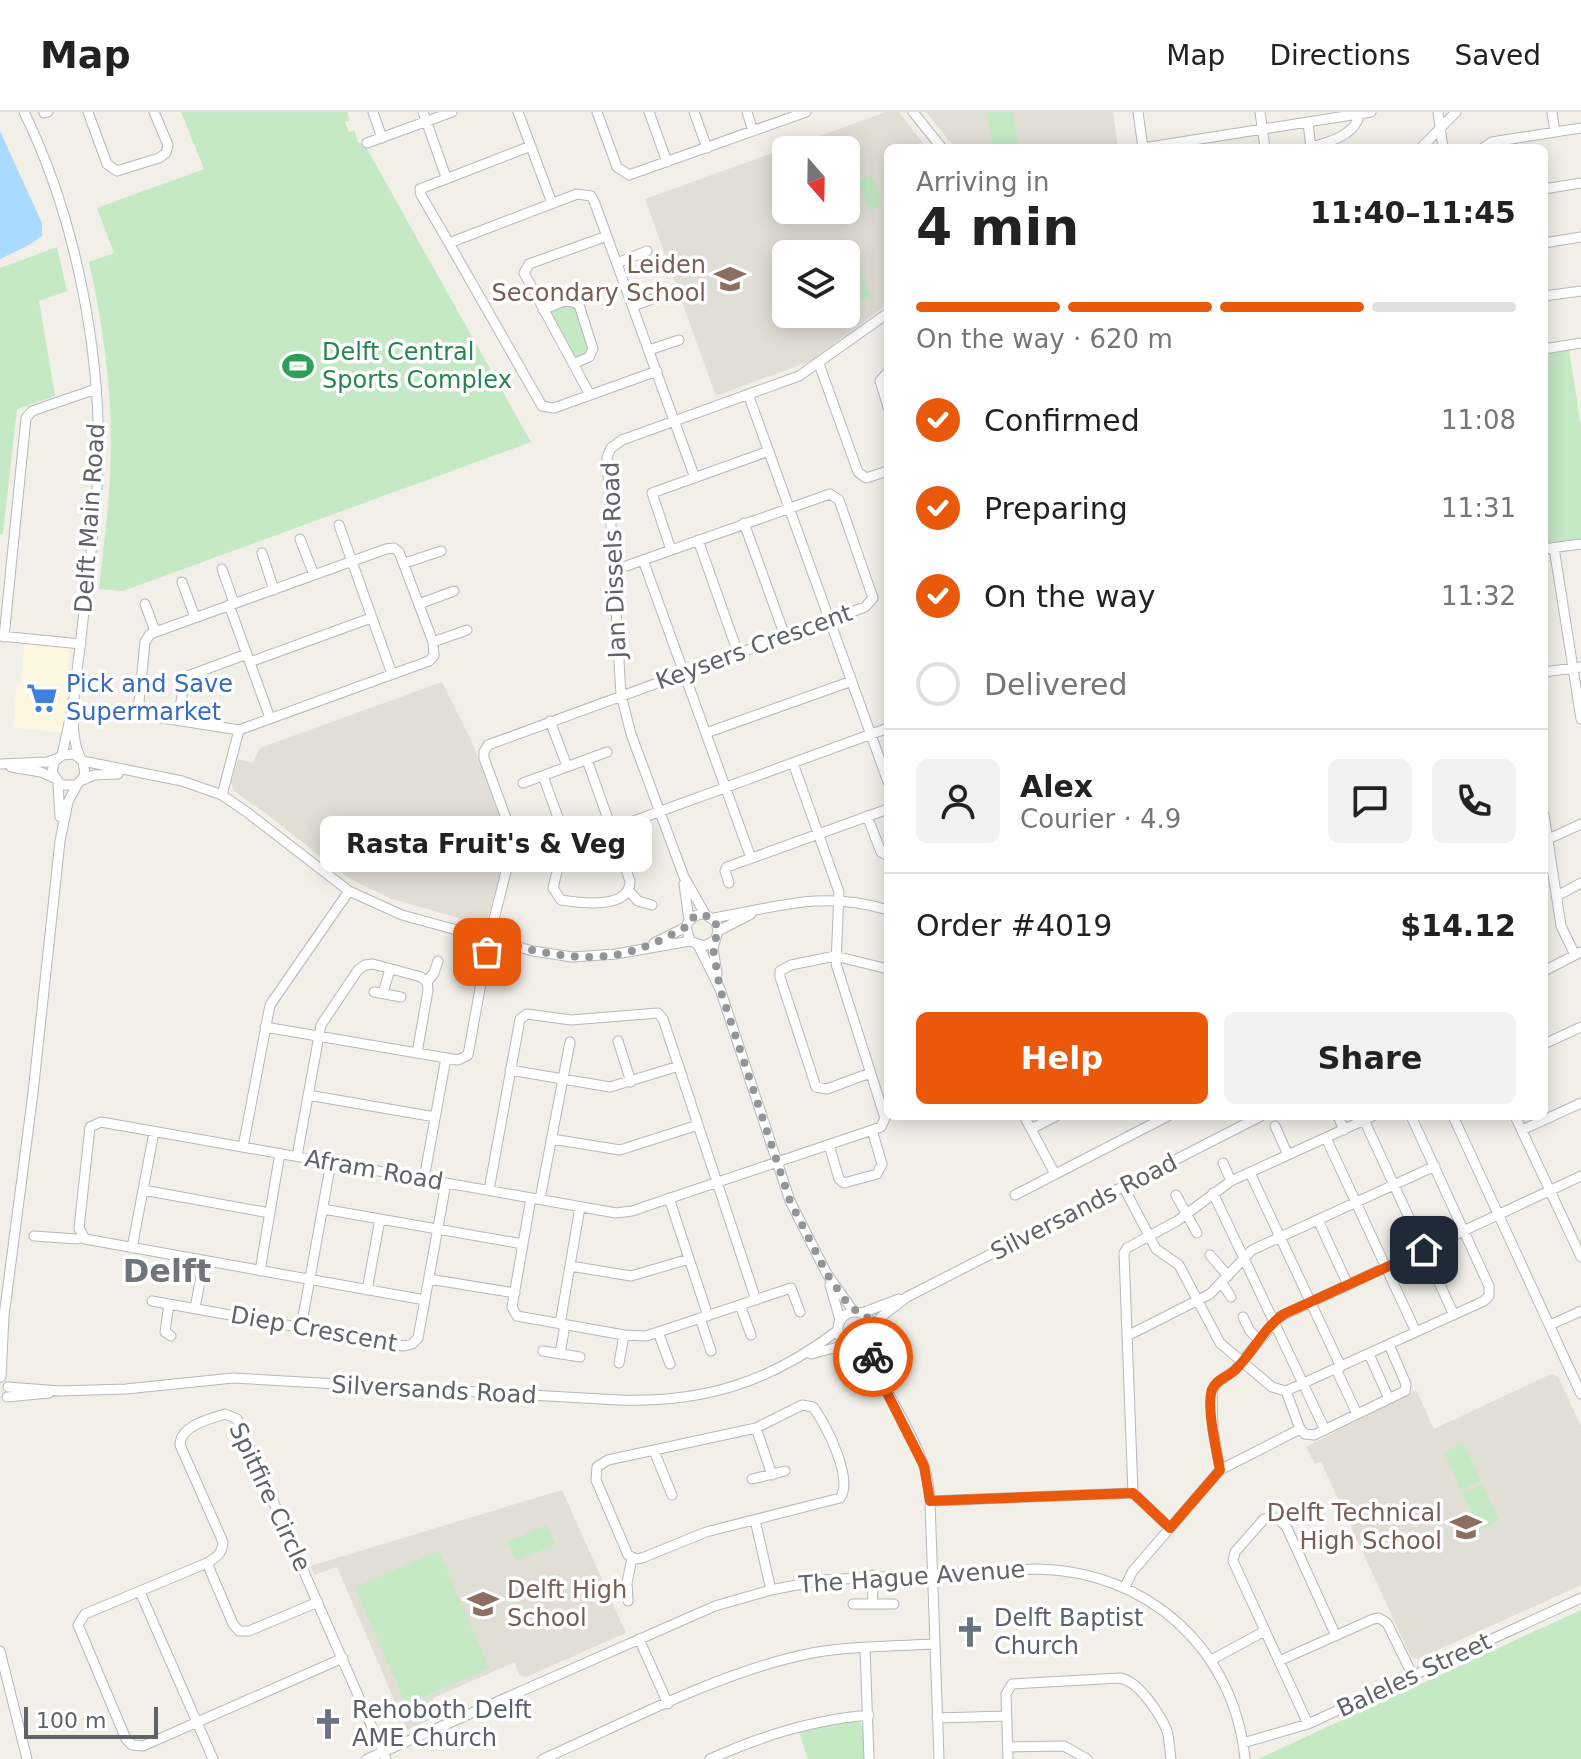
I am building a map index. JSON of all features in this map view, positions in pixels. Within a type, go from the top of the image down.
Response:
[{"type":"street","name":"Delft Main Road","points":[[24,112],[51,175],[63,215],[79,282],[96,389],[98,470],[75,695],[75,743],[82,760]]},
{"type":"street","points":[[88,112],[107,164],[117,171],[166,153],[168,145],[154,112]]},
{"type":"street","points":[[373,112],[382,138]]},
{"type":"street","points":[[367,143],[424,117],[452,112]]},
{"type":"street","points":[[518,112],[552,203]]},
{"type":"street","points":[[597,112],[617,167],[621,172],[632,175],[806,112]]},
{"type":"street","points":[[649,112],[667,162]]},
{"type":"street","points":[[694,112],[707,148]]},
{"type":"street","points":[[747,112],[753,131]]},
{"type":"street","points":[[913,112],[939,144]]},
{"type":"street","points":[[1138,112],[1142,144]]},
{"type":"street","points":[[1260,112],[1265,144]]},
{"type":"street","points":[[1168,144],[1371,112]]},
{"type":"street","points":[[1438,112],[1443,144]]},
{"type":"street","points":[[1425,144],[1456,112]]},
{"type":"street","points":[[1552,112],[1555,132]]},
{"type":"street","points":[[1320,144],[1335,139],[1353,127],[1359,115]]},
{"type":"street","points":[[424,117],[446,177]]},
{"type":"street","points":[[1308,123],[1311,144]]},
{"type":"street","points":[[1489,144],[1581,128]]},
{"type":"street","points":[[531,146],[446,177],[420,191],[542,406],[554,408],[657,371]]},
{"type":"street","points":[[1548,188],[1581,183]]},
{"type":"street","points":[[449,243],[552,203],[582,194],[591,196],[695,478]]},
{"type":"street","points":[[590,395],[524,276],[527,265],[607,236]]},
{"type":"street","points":[[1548,242],[1581,237]]},
{"type":"street","points":[[617,263],[647,251]]},
{"type":"street","points":[[633,306],[674,291]]},
{"type":"street","points":[[1548,295],[1581,291]]},
{"type":"street","points":[[543,310],[567,301],[579,305],[593,349],[589,357],[573,364]]},
{"type":"street","name":"Jan Dissels Road","points":[[709,916],[684,877],[631,734],[621,695],[606,463],[609,453],[622,440],[799,376],[884,316]]},
{"type":"street","points":[[649,350],[679,340]]},
{"type":"street","points":[[1548,348],[1581,343]]},
{"type":"street","points":[[819,364],[858,472],[866,478],[884,472]]},
{"type":"street","points":[[884,374],[880,381],[884,394]]},
{"type":"street","points":[[81,644],[2,636],[26,418],[32,411],[96,389]]},
{"type":"street","points":[[748,394],[884,771]]},
{"type":"street","points":[[671,550],[652,495],[769,451]]},
{"type":"street","name":"Keysers Crescent","points":[[489,939],[514,840],[484,758],[485,749],[491,743],[865,607],[873,598],[835,496],[827,493],[612,571]]},
{"type":"street","points":[[744,523],[785,636]]},
{"type":"street","points":[[339,525],[392,674]]},
{"type":"street","points":[[300,539],[314,575]]},
{"type":"street","points":[[698,540],[738,653]]},
{"type":"street","points":[[1581,544],[1549,548],[1577,667],[1581,719]]},
{"type":"street","points":[[392,548],[399,552],[405,563],[433,642],[435,653],[432,658],[239,730],[150,716],[139,706],[145,642],[155,631],[392,548]]},
{"type":"street","points":[[405,563],[441,551]]},
{"type":"street","points":[[262,553],[274,590]]},
{"type":"street","points":[[643,560],[751,858]]},
{"type":"street","points":[[222,569],[248,658],[270,718]]},
{"type":"street","points":[[182,582],[195,617]]},
{"type":"street","points":[[419,604],[454,591]]},
{"type":"street","points":[[145,604],[155,631]]},
{"type":"street","points":[[178,720],[185,677],[371,618]]},
{"type":"street","points":[[433,642],[467,630]]},
{"type":"street","points":[[1548,671],[1577,667]]},
{"type":"street","points":[[706,733],[852,681]]},
{"type":"street","name":"Delft Main Road","points":[[59,756],[75,695]]},
{"type":"street","points":[[550,721],[567,766]]},
{"type":"street","points":[[222,795],[239,730]]},
{"type":"street","points":[[587,760],[611,829],[630,881],[629,891],[624,896],[610,901],[576,903],[558,898],[553,892],[562,851],[568,845],[611,829],[659,811],[884,730]]},
{"type":"street","points":[[523,783],[607,752]]},
{"type":"street","points":[[0,764],[47,762],[74,754],[82,760],[182,781],[222,795],[349,891],[388,910],[533,951],[572,957],[694,943],[704,946],[714,941]]},
{"type":"street","points":[[59,756],[52,767],[56,780],[60,841]]},
{"type":"street","points":[[5,1396],[1,1377],[2,1319],[31,1109],[60,841],[68,802],[86,771],[82,760]]},
{"type":"street","points":[[793,763],[837,885],[840,900],[835,956],[870,1073],[883,1095],[884,1123],[872,1130],[882,1164],[877,1174],[844,1183],[839,1179],[829,1145]]},
{"type":"street","points":[[0,764],[41,772],[65,786],[99,774],[142,774]]},
{"type":"street","points":[[543,776],[568,845]]},
{"type":"street","points":[[729,883],[725,869],[884,810]]},
{"type":"street","points":[[867,816],[884,854]]},
{"type":"street","points":[[1548,840],[1581,824]]},
{"type":"street","points":[[1548,851],[1561,926],[1578,954],[1548,969]]},
{"type":"street","name":"Jan Dissels Road","points":[[684,877],[688,924]]},
{"type":"street","points":[[1557,896],[1581,883]]},
{"type":"street","points":[[243,1147],[270,1005],[349,891]]},
{"type":"street","points":[[629,891],[638,901],[652,905]]},
{"type":"street","points":[[640,949],[688,924],[699,914],[709,916],[758,911],[817,899],[840,900],[884,909]]},
{"type":"street","points":[[758,911],[718,931],[714,941],[720,989],[777,1162],[798,1218],[827,1274],[840,1320]]},
{"type":"street","points":[[709,916],[718,931]]},
{"type":"street","points":[[688,924],[694,943],[720,989]]},
{"type":"street","points":[[265,1027],[446,1058],[463,1058],[471,1050],[489,939]]},
{"type":"street","points":[[870,1073],[827,1089],[816,1087],[780,971],[791,965],[835,956],[884,968]]},
{"type":"street","points":[[427,982],[438,961]]},
{"type":"street","points":[[297,1156],[325,1017],[358,970],[365,965],[373,964],[421,977],[427,982],[417,1053]]},
{"type":"street","points":[[390,969],[379,993],[401,997]]},
{"type":"street","points":[[489,1190],[519,1022],[527,1014],[571,1020],[629,1017],[655,1012],[663,1019],[756,1300]]},
{"type":"street","points":[[1548,1042],[1581,1027]]},
{"type":"street","points":[[618,1041],[631,1082]]},
{"type":"street","points":[[570,1042],[552,1139],[523,1244],[512,1309],[517,1316],[646,1336],[791,1288],[800,1312]]},
{"type":"street","points":[[424,1179],[446,1058]]},
{"type":"street","points":[[510,1070],[610,1087],[679,1066]]},
{"type":"street","points":[[308,1095],[435,1117]]},
{"type":"street","points":[[1548,1118],[1581,1103]]},
{"type":"street","points":[[1026,1120],[1055,1174]]},
{"type":"street","points":[[1031,1129],[1048,1120]]},
{"type":"street","points":[[1015,1195],[1158,1120]]},
{"type":"street","name":"Silversands Road","points":[[858,1312],[907,1297],[1253,1120]]},
{"type":"street","points":[[1340,1120],[1344,1130]]},
{"type":"street","points":[[1170,1528],[1133,1493],[1124,1253],[1131,1244],[1185,1215],[1231,1181],[1365,1120]]},
{"type":"street","points":[[1370,1120],[1393,1185],[1454,1315]]},
{"type":"street","points":[[1123,1186],[1159,1252],[1179,1265],[1220,1343],[1272,1387],[1286,1391],[1484,1301],[1489,1295],[1489,1286],[1413,1120]]},
{"type":"street","points":[[1455,1120],[1581,1394]]},
{"type":"street","points":[[1517,1120],[1580,1253]]},
{"type":"street","points":[[1522,1130],[1544,1120]]},
{"type":"street","name":"Afram Road","points":[[82,1237],[79,1228],[90,1127],[101,1122],[580,1207],[624,1212],[872,1130]]},
{"type":"street","points":[[552,1139],[620,1150],[698,1125]]},
{"type":"street","points":[[1275,1126],[1288,1155]]},
{"type":"street","points":[[132,1248],[154,1132]]},
{"type":"street","points":[[1326,1138],[1416,1332]]},
{"type":"street","points":[[260,1271],[280,1153]]},
{"type":"street","points":[[301,1328],[331,1162]]},
{"type":"street","points":[[1223,1163],[1231,1181]]},
{"type":"street","points":[[1127,1336],[1210,1294],[1252,1250],[1435,1166]]},
{"type":"street","points":[[1250,1173],[1310,1302],[1357,1414]]},
{"type":"street","points":[[1220,1470],[1213,1433],[1211,1393],[1216,1383],[1235,1370],[1274,1322],[1284,1314],[1581,1176]]},
{"type":"street","name":"Diep Crescent","points":[[152,1301],[408,1346],[418,1338],[446,1183]]},
{"type":"street","points":[[143,1190],[270,1213]]},
{"type":"street","points":[[1213,1193],[1325,1430]]},
{"type":"street","points":[[1176,1195],[1197,1233]]},
{"type":"street","points":[[669,1198],[689,1259],[711,1351]]},
{"type":"street","points":[[560,1354],[580,1207]]},
{"type":"street","points":[[323,1209],[523,1244]]},
{"type":"street","points":[[367,1290],[380,1219]]},
{"type":"street","points":[[1318,1220],[1348,1285]]},
{"type":"street","points":[[34,1236],[82,1237],[88,1241],[425,1300]]},
{"type":"street","points":[[1210,1255],[1225,1279],[1231,1297]]},
{"type":"street","points":[[570,1266],[631,1276],[689,1259]]},
{"type":"street","points":[[195,1308],[204,1261]]},
{"type":"street","points":[[827,1274],[858,1312],[867,1317],[872,1328],[869,1339],[882,1383],[924,1466],[930,1501],[939,1759]]},
{"type":"street","points":[[429,1279],[515,1293]]},
{"type":"street","name":"Silversands Road","points":[[872,1328],[907,1297]]},
{"type":"street","points":[[169,1304],[165,1332],[171,1336]]},
{"type":"street","points":[[740,1305],[751,1335]]},
{"type":"street","points":[[1550,1325],[1581,1311]]},
{"type":"street","points":[[858,1312],[846,1314],[840,1320],[837,1331],[840,1339],[851,1346],[882,1383]]},
{"type":"street","points":[[1243,1317],[1259,1340]]},
{"type":"street","name":"Silversands Road","points":[[5,1396],[126,1389],[233,1378],[611,1400],[663,1400],[694,1397],[739,1385],[800,1357],[837,1331]]},
{"type":"street","points":[[658,1332],[670,1364]]},
{"type":"street","points":[[619,1363],[624,1335]]},
{"type":"street","points":[[851,1346],[869,1339]]},
{"type":"street","name":"Silversands Road","points":[[800,1357],[837,1345],[851,1346]]},
{"type":"street","points":[[1286,1391],[1300,1429],[1311,1436],[1325,1430],[1406,1390],[1389,1345]]},
{"type":"street","points":[[543,1351],[580,1357]]},
{"type":"street","points":[[1369,1354],[1389,1399]]},
{"type":"street","points":[[628,1601],[627,1583],[632,1558],[623,1544],[595,1474],[597,1467],[602,1463],[756,1428],[802,1405],[813,1407],[833,1444],[843,1474],[845,1491],[837,1501],[699,1535],[642,1558],[632,1558]]},
{"type":"street","name":"Spitfire Circle","points":[[207,1563],[218,1557],[223,1542],[180,1439],[186,1430],[228,1414],[237,1419],[385,1756]]},
{"type":"street","points":[[756,1428],[772,1475]]},
{"type":"street","points":[[1125,1587],[1132,1572],[1220,1470],[1300,1429]]},
{"type":"street","points":[[654,1451],[672,1495]]},
{"type":"street","points":[[752,1479],[785,1471]]},
{"type":"street","points":[[930,1501],[1133,1493]]},
{"type":"street","points":[[1308,1724],[1233,1557],[1261,1521],[1272,1517],[1286,1526],[1336,1636]]},
{"type":"street","points":[[755,1520],[771,1590]]},
{"type":"street","points":[[318,1602],[249,1631],[239,1631],[233,1624],[207,1563],[85,1614],[78,1625],[130,1744],[143,1746],[343,1658]]},
{"type":"street","name":"The Hague Avenue","points":[[367,1759],[385,1756],[715,1606],[771,1590],[872,1575],[1053,1569],[1098,1577],[1125,1587],[1154,1603],[1179,1623],[1211,1660],[1228,1691],[1245,1759]]},
{"type":"street","points":[[872,1575],[873,1604]]},
{"type":"street","points":[[140,1592],[213,1759]]},
{"type":"street","name":"Baleles Street","points":[[1243,1743],[1308,1724],[1581,1598]]},
{"type":"street","points":[[853,1604],[894,1604]]},
{"type":"street","points":[[1279,1661],[1373,1619],[1382,1619],[1387,1623],[1413,1676]]},
{"type":"street","points":[[1211,1660],[1265,1631]]},
{"type":"street","points":[[639,1639],[668,1704]]},
{"type":"street","points":[[543,1759],[726,1679],[771,1664],[812,1653],[935,1644]]},
{"type":"street","points":[[865,1648],[869,1759]]},
{"type":"street","points":[[0,1651],[27,1759]]},
{"type":"street","points":[[1008,1759],[1006,1692],[1015,1683],[1122,1678],[1134,1684],[1163,1722],[1171,1759]]},
{"type":"street","points":[[710,1759],[755,1739],[803,1724],[869,1715]]},
{"type":"street","points":[[937,1718],[1007,1716]]},
{"type":"street","points":[[1008,1747],[1064,1746],[1087,1759]]},
{"type":"shaded area","name":"Leiden Secondary School","points":[[886,112],[899,112],[924,144],[884,144],[884,307],[860,325],[860,240],[772,240],[772,328],[856,328],[811,361],[716,396],[645,199],[772,153],[772,224],[860,224],[860,136],[820,136]]},
{"type":"shaded area","points":[[926,112],[1113,112],[1117,144],[952,144]]},
{"type":"shaded area","points":[[25,641],[70,649],[63,733],[13,727]]},
{"type":"shaded area","points":[[442,682],[473,744],[507,837],[508,848],[487,920],[480,924],[392,899],[358,883],[234,791],[231,783],[238,759],[253,763],[260,748]]},
{"type":"shaded area","name":"Delft Technical High School","points":[[1551,1374],[1558,1377],[1581,1426],[1581,1585],[1418,1659],[1411,1657],[1321,1462],[1315,1464],[1306,1447],[1416,1390],[1434,1429]]},
{"type":"shaded area","name":"Delft High School","points":[[562,1490],[626,1633],[526,1677],[519,1675],[515,1662],[433,1698],[436,1717],[407,1730],[337,1567],[314,1575],[310,1566]]},
{"type":"green space","name":"Delft Central Sports Complex","points":[[181,112],[347,112],[350,120],[345,122],[349,132],[354,130],[358,142],[367,149],[531,442],[123,591],[99,589],[109,491],[111,423],[104,342],[89,262],[114,253],[97,208],[204,169]]},
{"type":"green space","points":[[987,112],[1013,112],[1018,144],[992,144]]},
{"type":"green space","points":[[872,175],[883,205],[869,211],[860,179]]},
{"type":"green space","points":[[57,247],[67,291],[39,301],[55,396],[17,409],[3,533],[0,535],[0,268]]},
{"type":"green space","points":[[860,268],[871,298],[860,302]]},
{"type":"green space","points":[[568,303],[575,305],[590,345],[589,353],[578,357],[571,355],[550,316],[551,311]]},
{"type":"green space","points":[[1569,350],[1581,427],[1581,539],[1548,544],[1548,353]]},
{"type":"green space","points":[[1463,1443],[1481,1481],[1461,1490],[1444,1452]]},
{"type":"green space","points":[[1482,1484],[1499,1521],[1480,1530],[1462,1493]]},
{"type":"green space","points":[[546,1525],[555,1544],[516,1561],[507,1542]]},
{"type":"green space","points":[[439,1551],[489,1668],[406,1704],[355,1587]]},
{"type":"green space","points":[[1581,1610],[1581,1759],[1258,1759]]},
{"type":"green space","points":[[856,1720],[865,1728],[866,1759],[808,1759],[798,1730]]},
{"type":"water","points":[[0,131],[42,223],[42,236],[0,259]]},
{"type":"way so far","points":[[487,952],[489,939],[553,955],[592,957],[616,954],[640,949],[686,927],[689,920],[699,914],[714,918],[718,931],[713,948],[720,989],[790,1201],[827,1274],[854,1312],[860,1312],[871,1322],[869,1347],[873,1357]]},
{"type":"place","name":"Leiden Secondary School","points":[[730,279]]},
{"type":"place","name":"Delft Central Sports Complex","points":[[298,366]]},
{"type":"place","name":"Pick and Save Supermarket","points":[[42,698]]},
{"type":"place","name":"Rasta Fruit's & Veg","points":[[487,952]]},
{"type":"place","name":"Delft Technical High School","points":[[1466,1527]]},
{"type":"place","name":"Delft High School","points":[[483,1604]]},
{"type":"place","name":"Delft Baptist Church","points":[[970,1632]]},
{"type":"place","name":"Rehoboth Delft AME Church","points":[[328,1724]]},
{"type":"district","name":"Delft","points":[[167,1271]]},
{"type":"route","points":[[873,1357],[882,1383],[924,1466],[930,1501],[1133,1493],[1170,1528],[1220,1470],[1213,1433],[1211,1396],[1216,1383],[1235,1370],[1279,1317],[1424,1250]]}]
